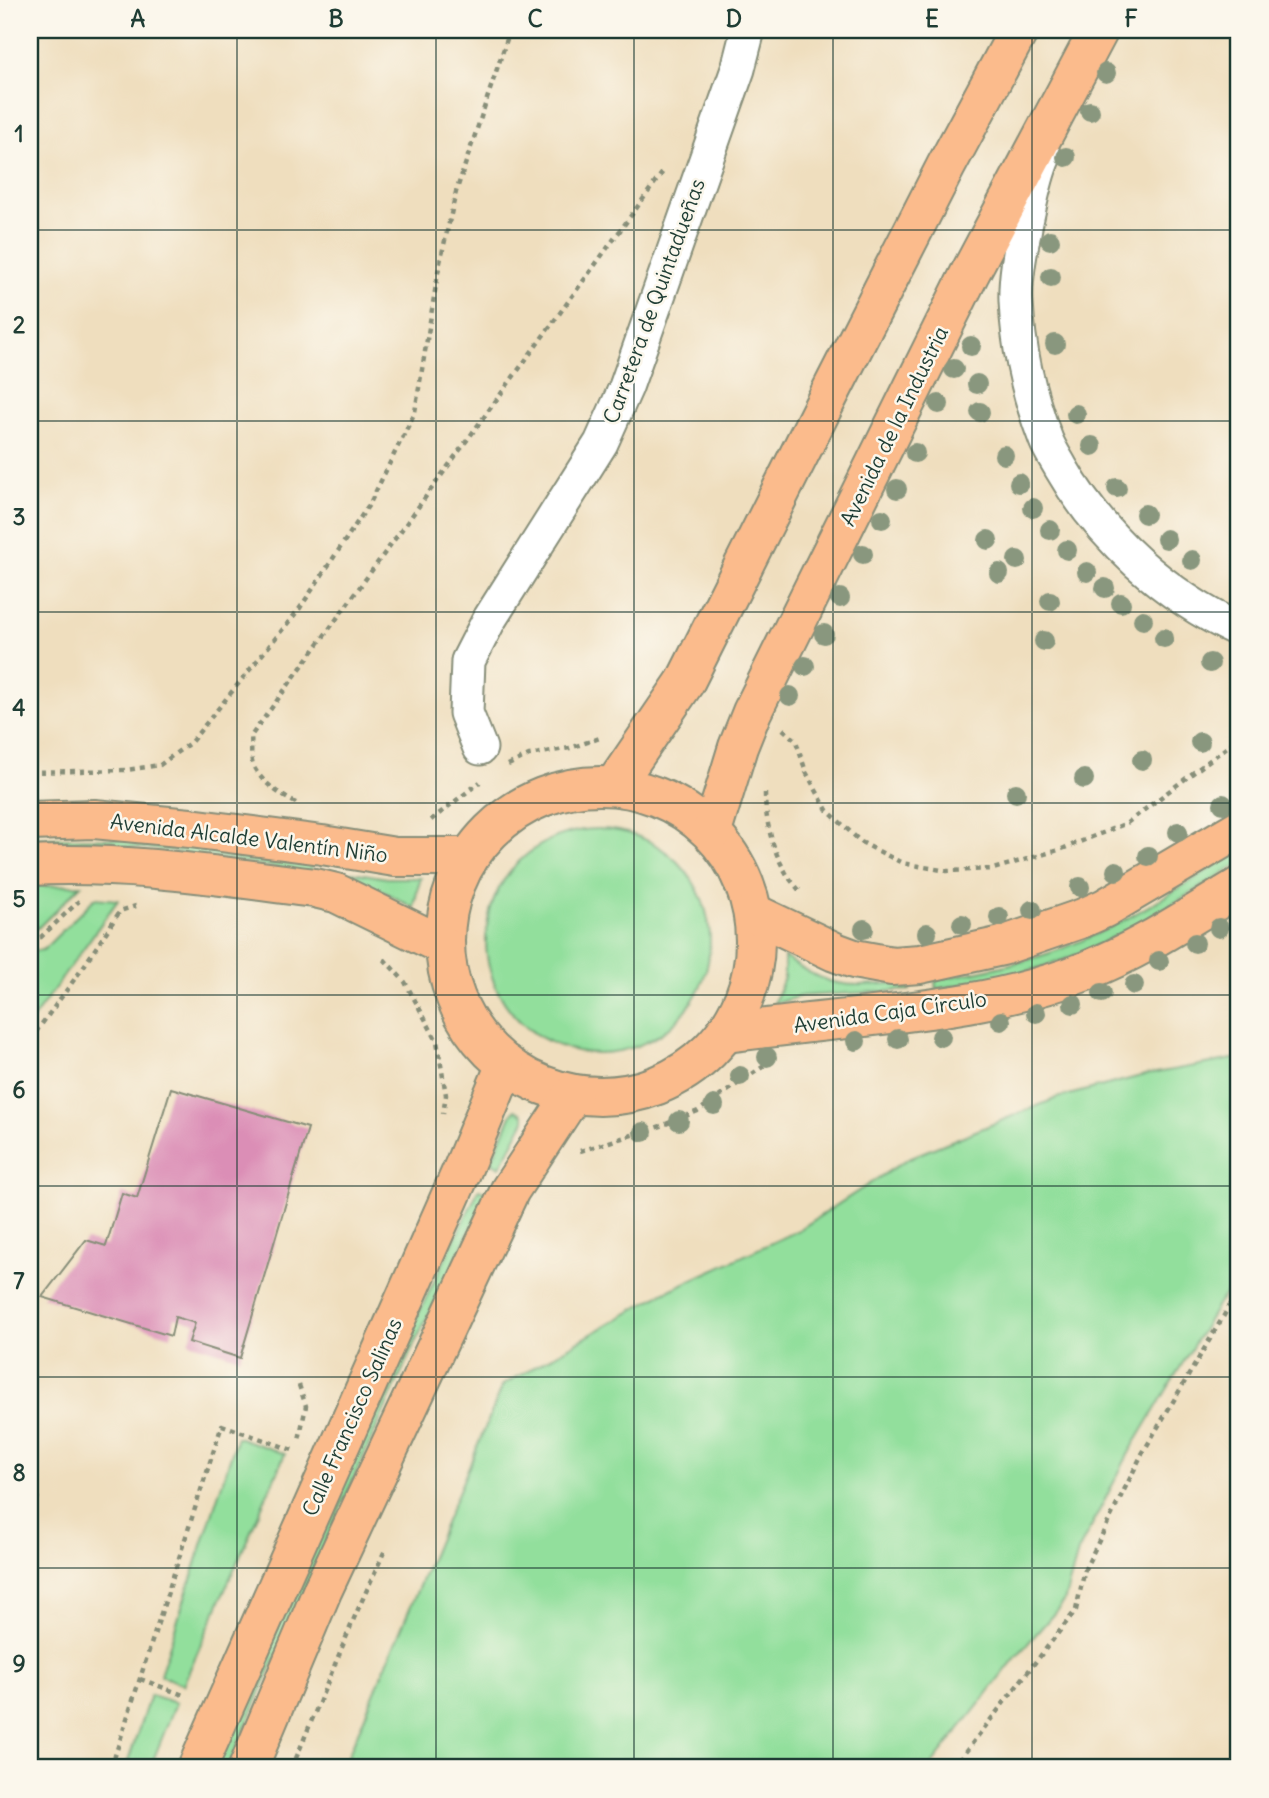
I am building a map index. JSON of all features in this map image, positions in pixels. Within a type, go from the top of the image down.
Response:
[{"type":"main road","points":[[614,786],[685,682],[829,395],[1018,30]]},
{"type":"main road","name":"Avenida de la Industria","points":[[712,832],[737,747],[752,712],[970,273],[1099,30]]},
{"type":"main road","points":[[586,786],[614,786],[650,794],[683,810],[712,832],[731,856],[745,883],[754,912],[756,955],[746,996],[726,1033],[702,1058],[674,1078],[642,1091],[608,1096],[573,1094],[538,1083],[506,1064],[481,1041],[462,1012],[450,980],[444,946],[450,900],[469,858],[486,835],[508,816],[532,801],[586,786]]},
{"type":"main road","name":"Avenida Alcalde Valentín Niño","points":[[30,821],[94,819],[322,845],[395,858],[469,858]]},
{"type":"main road","name":"Avenida Caja Círculo","points":[[754,912],[854,959],[892,966],[920,964],[1002,946],[1083,918],[1105,908],[1239,829]]},
{"type":"main road","name":"Avenida Alcalde Valentín Niño","points":[[30,866],[160,869],[315,888],[336,893],[444,946]]},
{"type":"main road","name":"Avenida Caja Círculo","points":[[726,1033],[926,1011],[1044,986],[1118,957],[1239,887]]},
{"type":"main road","name":"Calle Francisco Salinas","points":[[197,1768],[457,1181],[506,1064]]},
{"type":"main road","points":[[248,1768],[323,1589],[510,1191],[573,1094]]},
{"type":"street","name":"Carretera de Quintadueñas","points":[[480,748],[466,713],[468,661],[489,620],[601,443],[626,387],[738,69],[748,30]]},
{"type":"street","points":[[1107,30],[1041,161],[1028,210],[1020,253],[1016,301],[1023,367],[1046,442],[1075,493],[1113,539],[1164,583],[1239,630]]},
{"type":"path","points":[[30,772],[126,770],[160,765],[191,742],[300,608],[370,503],[415,412],[439,267],[456,192],[510,30]]},
{"type":"path","points":[[251,736],[672,158]]},
{"type":"path","points":[[779,726],[796,741],[806,772],[827,810],[861,842],[902,863],[947,871],[993,870],[1062,849],[1127,823],[1239,738]]},
{"type":"path","points":[[30,939],[41,937],[84,897]]},
{"type":"path","points":[[30,1040],[120,911]]},
{"type":"path","points":[[379,953],[405,982],[437,1041],[446,1095],[443,1116]]},
{"type":"path","points":[[953,1768],[1076,1610],[1085,1569],[1142,1454],[1239,1290]]},
{"type":"path","points":[[111,1768],[222,1425],[295,1451]]},
{"type":"path","points":[[30,1520],[39,1493]]},
{"type":"path","points":[[140,1679],[186,1696]]},
{"type":"green space","points":[[598,829],[620,831],[651,842],[677,862],[697,888],[708,919],[708,963],[697,994],[677,1020],[651,1040],[620,1051],[598,1053],[576,1051],[545,1040],[519,1020],[499,994],[488,963],[486,941],[488,919],[499,888],[519,862],[545,842],[576,831]]},
{"type":"green space","points":[[30,838],[134,839],[312,863],[311,874],[171,851],[100,845],[30,846]]},
{"type":"green space","points":[[1239,851],[1239,864],[1156,914],[1093,947],[1039,968],[936,989],[935,980],[1036,958],[1075,944],[1147,907]]},
{"type":"green space","points":[[352,872],[387,878],[421,878],[414,908],[383,891],[350,881]]},
{"type":"green space","points":[[81,885],[38,928],[30,928],[30,886]]},
{"type":"green space","points":[[95,898],[118,900],[30,1023],[30,951],[43,950]]},
{"type":"green space","points":[[784,957],[828,981],[860,985],[910,982],[910,990],[801,996],[774,1004],[784,977]]},
{"type":"green space","points":[[1239,1058],[1239,1275],[1218,1304],[1129,1453],[1078,1552],[1064,1602],[1017,1656],[929,1768],[343,1768],[503,1385],[663,1293],[797,1231],[909,1158],[1057,1098],[1145,1075]]},
{"type":"green space","points":[[515,1110],[523,1114],[525,1120],[500,1167],[491,1162]]},
{"type":"green space","points":[[479,1189],[488,1193],[412,1349],[228,1768],[216,1768],[396,1360]]},
{"type":"green space","points":[[237,1437],[285,1454],[183,1685],[160,1675]]},
{"type":"green space","points":[[150,1695],[176,1703],[150,1768],[126,1768]]},
{"type":"building","points":[[171,1088],[308,1128],[240,1358],[189,1342],[195,1323],[175,1317],[171,1336],[42,1297],[86,1240],[106,1246],[122,1193],[137,1198]]}]
